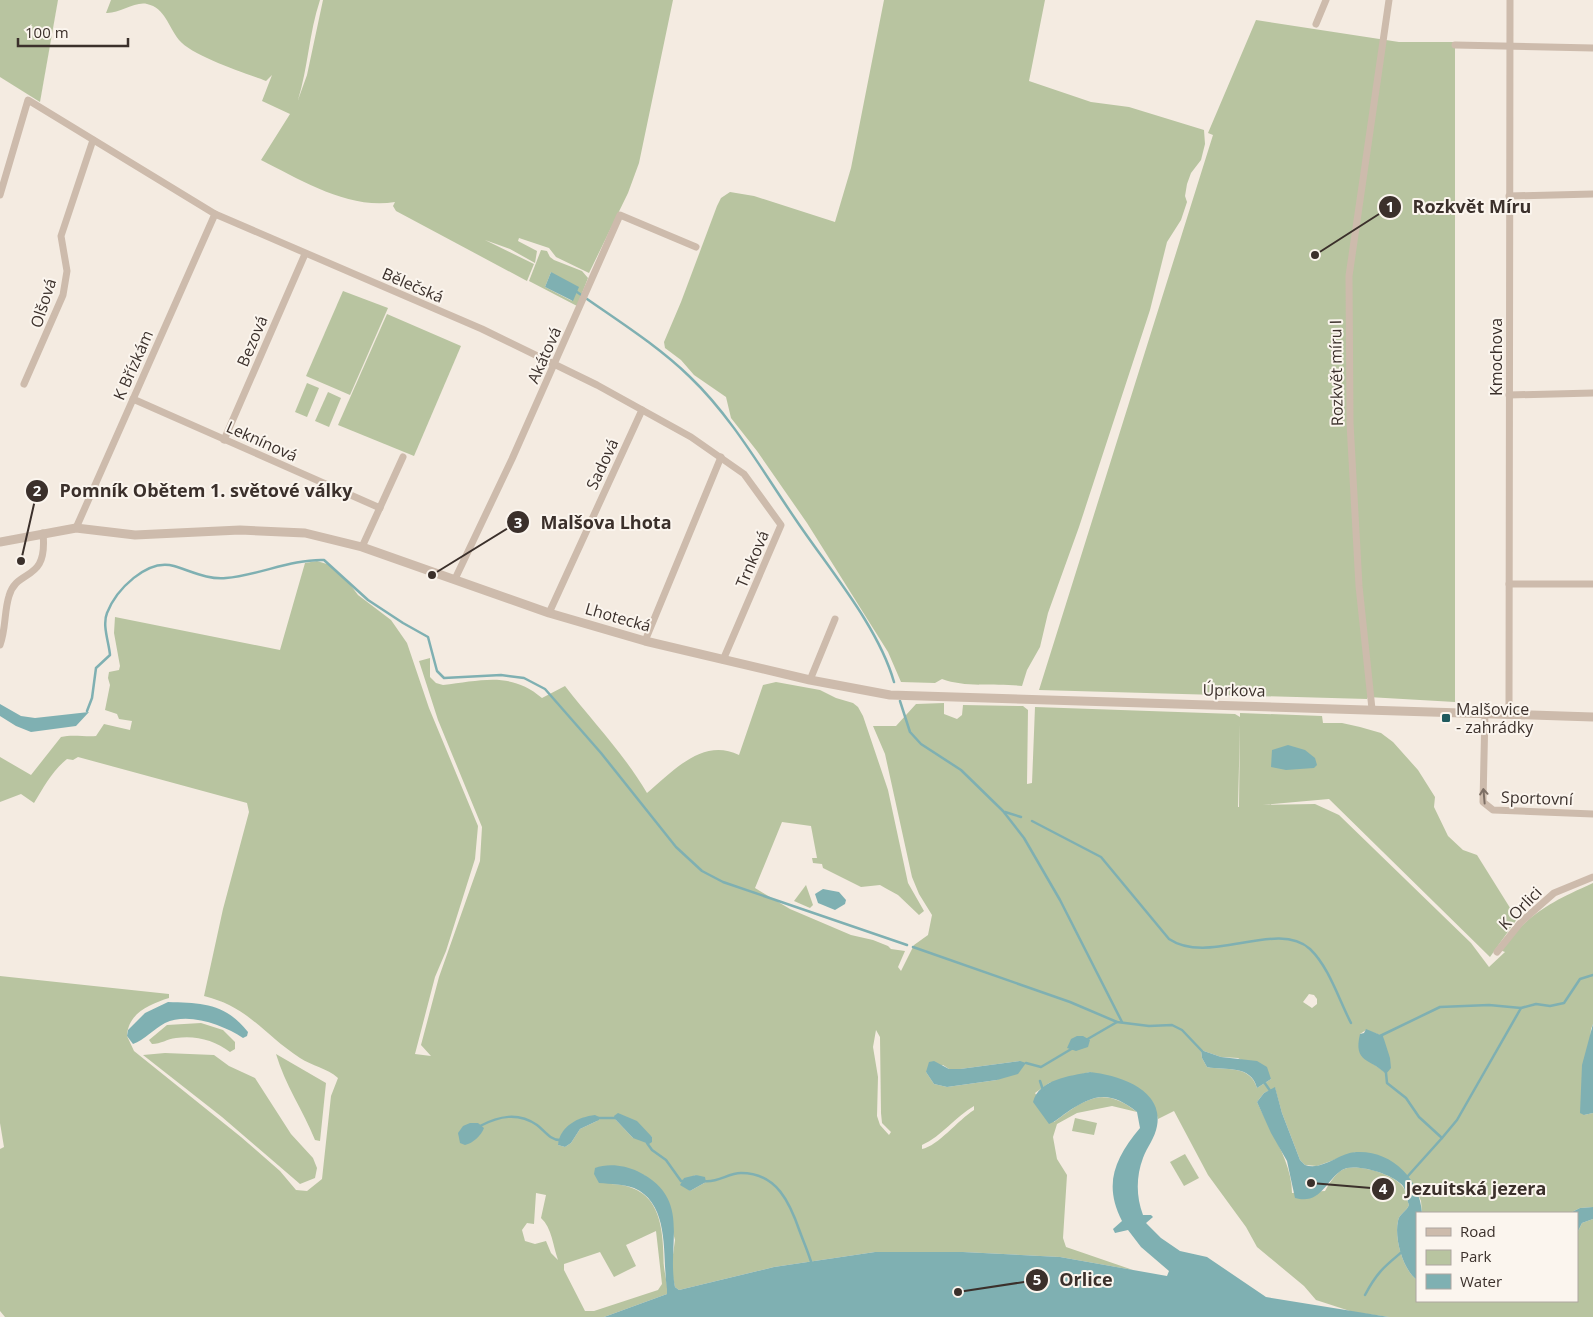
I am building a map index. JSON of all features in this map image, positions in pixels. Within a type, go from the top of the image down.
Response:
[{"type":"street","points":[[1316,24],[1326,0]]},
{"type":"street","name":"Rozkvět míru I","points":[[1372,709],[1359,586],[1351,444],[1349,276],[1389,0]]},
{"type":"street","name":"Kmochova","points":[[1509,713],[1510,0]]},
{"type":"street","points":[[1455,45],[1490,45],[1509,48],[1593,48]]},
{"type":"street","name":"Bělečská","points":[[0,195],[28,100],[215,214],[482,329],[555,364],[691,437],[721,457]]},
{"type":"street","name":"Olšová","points":[[24,384],[63,295],[66,271],[61,236],[93,140]]},
{"type":"street","points":[[1509,196],[1593,194]]},
{"type":"street","name":"K Břízkám","points":[[76,528],[215,214]]},
{"type":"street","name":"Akátová","points":[[455,579],[555,364],[620,215],[696,247]]},
{"type":"street","name":"Bezová","points":[[224,440],[305,254]]},
{"type":"street","points":[[1509,395],[1593,393]]},
{"type":"street","name":"Leknínová","points":[[133,399],[380,508]]},
{"type":"street","name":"Sadová","points":[[549,612],[642,410]]},
{"type":"street","points":[[645,641],[721,457]]},
{"type":"street","name":"Trnková","points":[[721,457],[744,474],[781,525],[723,660]]},
{"type":"street","points":[[362,547],[403,458]]},
{"type":"street","name":"Lhotecká","points":[[0,542],[76,528],[135,535],[277,530],[305,533],[362,547],[549,612],[645,641],[874,693]]},
{"type":"street","points":[[0,645],[9,594],[17,582],[28,576],[40,563],[45,551],[44,533]]},
{"type":"street","points":[[1509,584],[1593,584]]},
{"type":"street","points":[[810,680],[835,619]]},
{"type":"street","name":"Úprkova","points":[[874,693],[1593,717]]},
{"type":"street","name":"Sportovní","points":[[1485,712],[1483,802],[1487,807],[1493,810],[1593,814]]},
{"type":"street","name":"K Orlici","points":[[1497,952],[1521,922],[1554,893],[1593,877]]},
{"type":"green space","points":[[0,0],[58,0],[40,102],[0,77]]},
{"type":"green space","points":[[111,0],[320,0],[298,100],[307,75],[323,0],[673,0],[639,163],[628,193],[589,273],[556,257],[549,248],[519,238],[518,241],[537,251],[535,263],[510,249],[485,240],[534,264],[527,281],[396,211],[393,206],[395,202],[360,202],[343,198],[326,192],[261,160],[290,114],[262,101],[272,75],[266,81],[220,64],[195,52],[179,40],[166,18],[153,6],[137,4],[116,12],[106,13]]},
{"type":"green space","points":[[884,0],[1045,0],[1029,81],[1091,102],[1129,107],[1204,130],[1205,144],[1201,160],[1191,173],[1187,184],[1185,196],[1187,202],[1181,220],[1167,242],[1150,310],[1079,527],[1048,613],[1040,647],[1027,670],[1022,686],[971,684],[942,679],[935,683],[901,682],[888,652],[807,523],[757,451],[731,418],[726,397],[694,375],[681,360],[665,348],[664,342],[721,198],[730,192],[754,196],[835,222],[851,168]]},
{"type":"green space","points":[[1256,20],[1399,42],[1455,42],[1455,702],[1368,697],[1367,699],[1039,690],[1213,135],[1208,133]]},
{"type":"green space","points":[[541,250],[547,251],[554,260],[582,271],[588,278],[577,306],[529,281]],"holes":[[[551,272],[572,301],[545,287]]]},
{"type":"green space","points":[[343,291],[388,308],[350,395],[306,376]]},
{"type":"green space","points":[[387,314],[461,346],[414,456],[338,425]]},
{"type":"green space","points":[[307,383],[319,388],[307,417],[295,412]]},
{"type":"green space","points":[[328,392],[341,398],[329,427],[315,421]]},
{"type":"green space","points":[[317,561],[330,565],[349,583],[358,595],[391,620],[407,643],[429,708],[478,826],[475,859],[446,951],[435,977],[415,1054],[431,1056],[421,1045],[439,977],[480,861],[482,827],[438,720],[419,661],[430,658],[430,677],[436,683],[443,685],[483,680],[507,681],[519,684],[542,698],[565,686],[618,751],[647,793],[678,767],[701,753],[713,750],[739,755],[763,685],[776,682],[820,690],[836,698],[853,703],[858,707],[863,716],[888,790],[908,883],[924,911],[919,915],[898,895],[880,885],[861,887],[823,868],[822,864],[813,863],[812,858],[817,858],[811,826],[782,822],[755,888],[790,909],[851,935],[873,940],[891,949],[905,951],[898,967],[901,971],[914,945],[928,935],[932,915],[919,894],[912,877],[885,754],[873,726],[896,726],[916,704],[944,703],[944,714],[957,719],[962,715],[963,705],[1023,706],[1028,710],[1027,784],[1032,783],[1035,707],[1235,714],[1240,717],[1240,713],[1322,716],[1323,723],[1342,723],[1381,733],[1393,742],[1418,770],[1435,797],[1434,807],[1448,836],[1463,850],[1477,855],[1517,919],[1490,957],[1329,799],[1263,805],[1315,804],[1339,815],[1471,943],[1489,967],[1505,952],[1500,950],[1531,917],[1552,903],[1593,883],[1593,1024],[1584,1115],[1593,1113],[1593,1207],[1580,1208],[1572,1212],[1422,1212],[1421,1201],[1415,1188],[1356,1152],[1317,1166],[1305,1165],[1300,1160],[1282,1113],[1275,1088],[1264,1093],[1257,1102],[1284,1158],[1291,1181],[1292,1193],[1325,1191],[1339,1172],[1356,1167],[1384,1174],[1399,1182],[1403,1187],[1409,1205],[1399,1219],[1397,1236],[1404,1261],[1416,1279],[1416,1302],[1578,1302],[1578,1231],[1582,1223],[1593,1219],[1593,1317],[1389,1317],[1353,1312],[1316,1300],[1304,1286],[1257,1247],[1246,1227],[1208,1175],[1174,1111],[1158,1119],[1153,1102],[1090,1072],[1049,1083],[1035,1093],[1054,1122],[1075,1107],[1094,1098],[1114,1099],[1137,1112],[1112,1106],[1077,1113],[1057,1124],[1053,1137],[1057,1159],[1067,1175],[1063,1238],[1066,1247],[1133,1270],[1060,1257],[963,1252],[875,1252],[774,1267],[679,1290],[675,1287],[671,1269],[675,1240],[662,1192],[644,1175],[611,1184],[628,1186],[641,1192],[656,1211],[662,1237],[667,1294],[604,1317],[5,1317],[0,1311],[0,1149],[4,1147],[0,1123],[0,976],[169,994],[169,998],[141,1011],[131,1021],[127,1036],[134,1051],[241,1137],[280,1171],[296,1190],[307,1191],[322,1179],[331,1096],[338,1078],[300,1058],[233,1007],[204,996],[223,909],[249,812],[247,803],[78,757],[73,760],[67,759],[57,769],[34,803],[21,794],[0,802],[0,757],[31,775],[61,737],[96,736],[104,724],[130,730],[132,721],[119,719],[117,714],[105,710],[110,685],[109,672],[119,670],[120,666],[114,633],[115,617],[280,650],[305,563]],"holes":[[[1240,724],[1239,807],[1238,807]],[[1309,994],[1314,995],[1317,999],[1317,1004],[1312,1008],[1303,1002]],[[876,1030],[880,1037],[882,1123],[891,1132],[889,1135],[880,1125],[877,1116],[878,1077],[873,1047]],[[1366,1030],[1383,1036],[1386,1073],[1372,1063],[1360,1034]],[[1201,1050],[1221,1057],[1238,1058],[1271,1079],[1257,1088],[1254,1080],[1249,1075],[1236,1070],[1207,1067],[1202,1058]],[[1020,1061],[997,1080],[947,1087],[934,1084],[926,1072],[943,1065],[949,1069],[960,1069]],[[974,1106],[974,1110],[935,1143],[922,1149],[922,1145],[936,1137]],[[615,1119],[652,1137],[633,1138]],[[599,1120],[580,1129],[571,1143],[565,1147],[558,1145],[563,1132]],[[696,1175],[706,1182],[690,1191],[681,1181]],[[536,1193],[546,1195],[541,1218],[548,1227],[558,1260],[551,1253],[546,1241],[535,1244],[525,1241],[522,1230],[527,1223],[534,1224]],[[656,1231],[662,1284],[658,1290],[594,1311],[585,1311],[564,1270],[564,1264],[600,1252],[614,1277],[636,1266],[626,1245]]]},
{"type":"green space","points":[[806,885],[813,905],[810,908],[794,901]]},
{"type":"green space","points":[[201,1023],[223,1030],[235,1042],[235,1049],[230,1052],[218,1044],[197,1038],[183,1037],[152,1044],[149,1040],[167,1025]]},
{"type":"green space","points":[[165,1053],[214,1055],[229,1066],[255,1078],[291,1134],[313,1158],[317,1168],[315,1178],[300,1184],[222,1117],[143,1055]]},
{"type":"green space","points":[[276,1054],[326,1083],[320,1141],[315,1140],[284,1076]]},
{"type":"green space","points":[[1075,1118],[1097,1123],[1094,1135],[1072,1131]]},
{"type":"green space","points":[[1185,1154],[1199,1178],[1184,1186],[1170,1162]]},
{"type":"water","points":[[551,272],[579,287],[573,301],[545,287]]},
{"type":"water","points":[[0,704],[21,716],[35,718],[89,712],[76,726],[31,732],[16,726],[0,716]]},
{"type":"water","points":[[1288,745],[1305,750],[1315,758],[1317,765],[1314,768],[1286,770],[1271,767],[1272,750]]},
{"type":"water","points":[[823,889],[839,892],[846,900],[845,904],[835,910],[818,903],[815,894]]},
{"type":"water","points":[[168,1002],[202,1004],[222,1010],[239,1022],[248,1032],[247,1036],[243,1038],[216,1025],[195,1019],[184,1019],[165,1023],[133,1044],[127,1036],[128,1030],[145,1013]]},
{"type":"water","points":[[1593,1024],[1593,1113],[1584,1115],[1580,1113],[1582,1065]]},
{"type":"water","points":[[1366,1029],[1383,1036],[1391,1068],[1386,1074],[1361,1055],[1358,1043],[1360,1034],[1364,1033]]},
{"type":"water","points":[[1083,1036],[1090,1040],[1088,1047],[1076,1051],[1067,1048],[1071,1039]]},
{"type":"water","points":[[1201,1050],[1221,1057],[1257,1061],[1267,1067],[1271,1079],[1257,1088],[1254,1080],[1243,1072],[1207,1067],[1202,1058]]},
{"type":"water","points":[[934,1061],[949,1069],[1020,1061],[1026,1063],[1018,1074],[997,1080],[947,1087],[934,1084],[926,1072],[929,1062]]},
{"type":"water","points":[[1090,1072],[1113,1076],[1137,1086],[1153,1102],[1157,1113],[1157,1126],[1155,1135],[1141,1165],[1138,1179],[1138,1194],[1143,1215],[1151,1215],[1153,1217],[1146,1223],[1161,1238],[1180,1251],[1207,1257],[1266,1297],[1389,1317],[604,1317],[667,1294],[662,1232],[654,1206],[646,1196],[634,1188],[599,1183],[594,1174],[595,1168],[610,1165],[622,1166],[637,1171],[654,1182],[665,1194],[674,1222],[673,1270],[675,1287],[679,1290],[774,1267],[875,1252],[963,1252],[1060,1257],[1167,1276],[1169,1271],[1141,1247],[1128,1230],[1115,1233],[1113,1229],[1122,1221],[1113,1195],[1114,1172],[1124,1150],[1140,1128],[1137,1112],[1118,1100],[1102,1097],[1085,1102],[1049,1124],[1033,1102],[1036,1094],[1048,1083]]},
{"type":"water","points":[[1275,1087],[1282,1113],[1300,1160],[1305,1165],[1318,1166],[1350,1153],[1369,1153],[1392,1161],[1410,1178],[1416,1189],[1422,1212],[1416,1212],[1416,1279],[1404,1261],[1397,1236],[1399,1219],[1409,1205],[1403,1186],[1391,1177],[1374,1170],[1355,1167],[1342,1170],[1317,1195],[1304,1199],[1295,1198],[1287,1161],[1271,1133],[1257,1102],[1264,1093]]},
{"type":"water","points":[[618,1113],[637,1121],[652,1137],[652,1142],[649,1144],[633,1138],[615,1119],[614,1116]]},
{"type":"water","points":[[595,1115],[599,1117],[599,1120],[580,1129],[571,1143],[565,1147],[558,1145],[559,1138],[566,1128],[576,1120]]},
{"type":"water","points":[[470,1123],[478,1123],[484,1128],[476,1139],[465,1145],[460,1143],[458,1133],[463,1126]]},
{"type":"water","points":[[696,1175],[705,1177],[706,1182],[690,1191],[680,1185],[684,1178]]},
{"type":"water","points":[[1593,1207],[1593,1219],[1582,1223],[1578,1231],[1578,1212],[1572,1212],[1580,1208]]},
{"type":"waterway","points":[[577,292],[635,332],[677,365],[720,409],[865,619],[887,661],[894,682]]},
{"type":"waterway","points":[[87,711],[92,698],[96,668],[110,655],[105,628],[107,613],[117,595],[143,571],[164,565],[174,566],[206,576],[226,578],[251,574],[288,564],[324,560],[368,600],[428,637],[437,671],[444,678],[501,675],[524,678],[545,689],[601,753],[676,847],[702,871],[723,882],[907,945]]},
{"type":"waterway","points":[[900,701],[910,732],[921,744],[961,770],[1003,811],[1024,838],[1060,900],[1122,1022]]},
{"type":"waterway","points":[[1005,812],[1021,817]]},
{"type":"waterway","points":[[1032,821],[1101,857],[1169,939],[1185,946],[1203,948],[1280,939],[1296,941],[1310,949],[1317,956],[1328,974],[1351,1023]]},
{"type":"waterway","points":[[913,947],[1070,1002],[1117,1022],[1149,1026],[1172,1025],[1182,1030],[1202,1051]]},
{"type":"waterway","points":[[1380,1036],[1440,1007],[1489,1005],[1521,1008],[1536,1004],[1550,1006],[1564,1003],[1580,979],[1593,975]]},
{"type":"waterway","points":[[1442,1138],[1457,1120],[1521,1008]]},
{"type":"waterway","points":[[1086,1040],[1117,1022]]},
{"type":"waterway","points":[[1026,1063],[1041,1067],[1073,1048]]},
{"type":"waterway","points":[[1386,1073],[1387,1083],[1406,1098],[1419,1117],[1442,1138],[1407,1177]]},
{"type":"waterway","points":[[1040,1081],[1043,1090]]},
{"type":"waterway","points":[[1264,1082],[1271,1092]]},
{"type":"waterway","points":[[480,1126],[501,1118],[523,1118],[537,1125],[550,1137],[560,1140]]},
{"type":"waterway","points":[[597,1118],[616,1118]]},
{"type":"waterway","points":[[647,1143],[652,1150],[666,1160],[681,1181],[684,1181]]},
{"type":"waterway","points":[[704,1181],[714,1181],[741,1173],[753,1174],[773,1184],[792,1211],[812,1265]]},
{"type":"waterway","points":[[1365,1295],[1381,1270],[1403,1251]]},
{"type":"place","name":"Rozkvět Míru","points":[[1315,255]]},
{"type":"place","name":"Pomník Obětem 1. světové války","points":[[21,561]]},
{"type":"place","name":"Malšova Lhota","points":[[432,575]]},
{"type":"place","name":"Malšovice - zahrádky","points":[[1446,718]]},
{"type":"place","name":"Jezuitská jezera","points":[[1311,1183]]},
{"type":"place","name":"Orlice","points":[[958,1292]]}]
